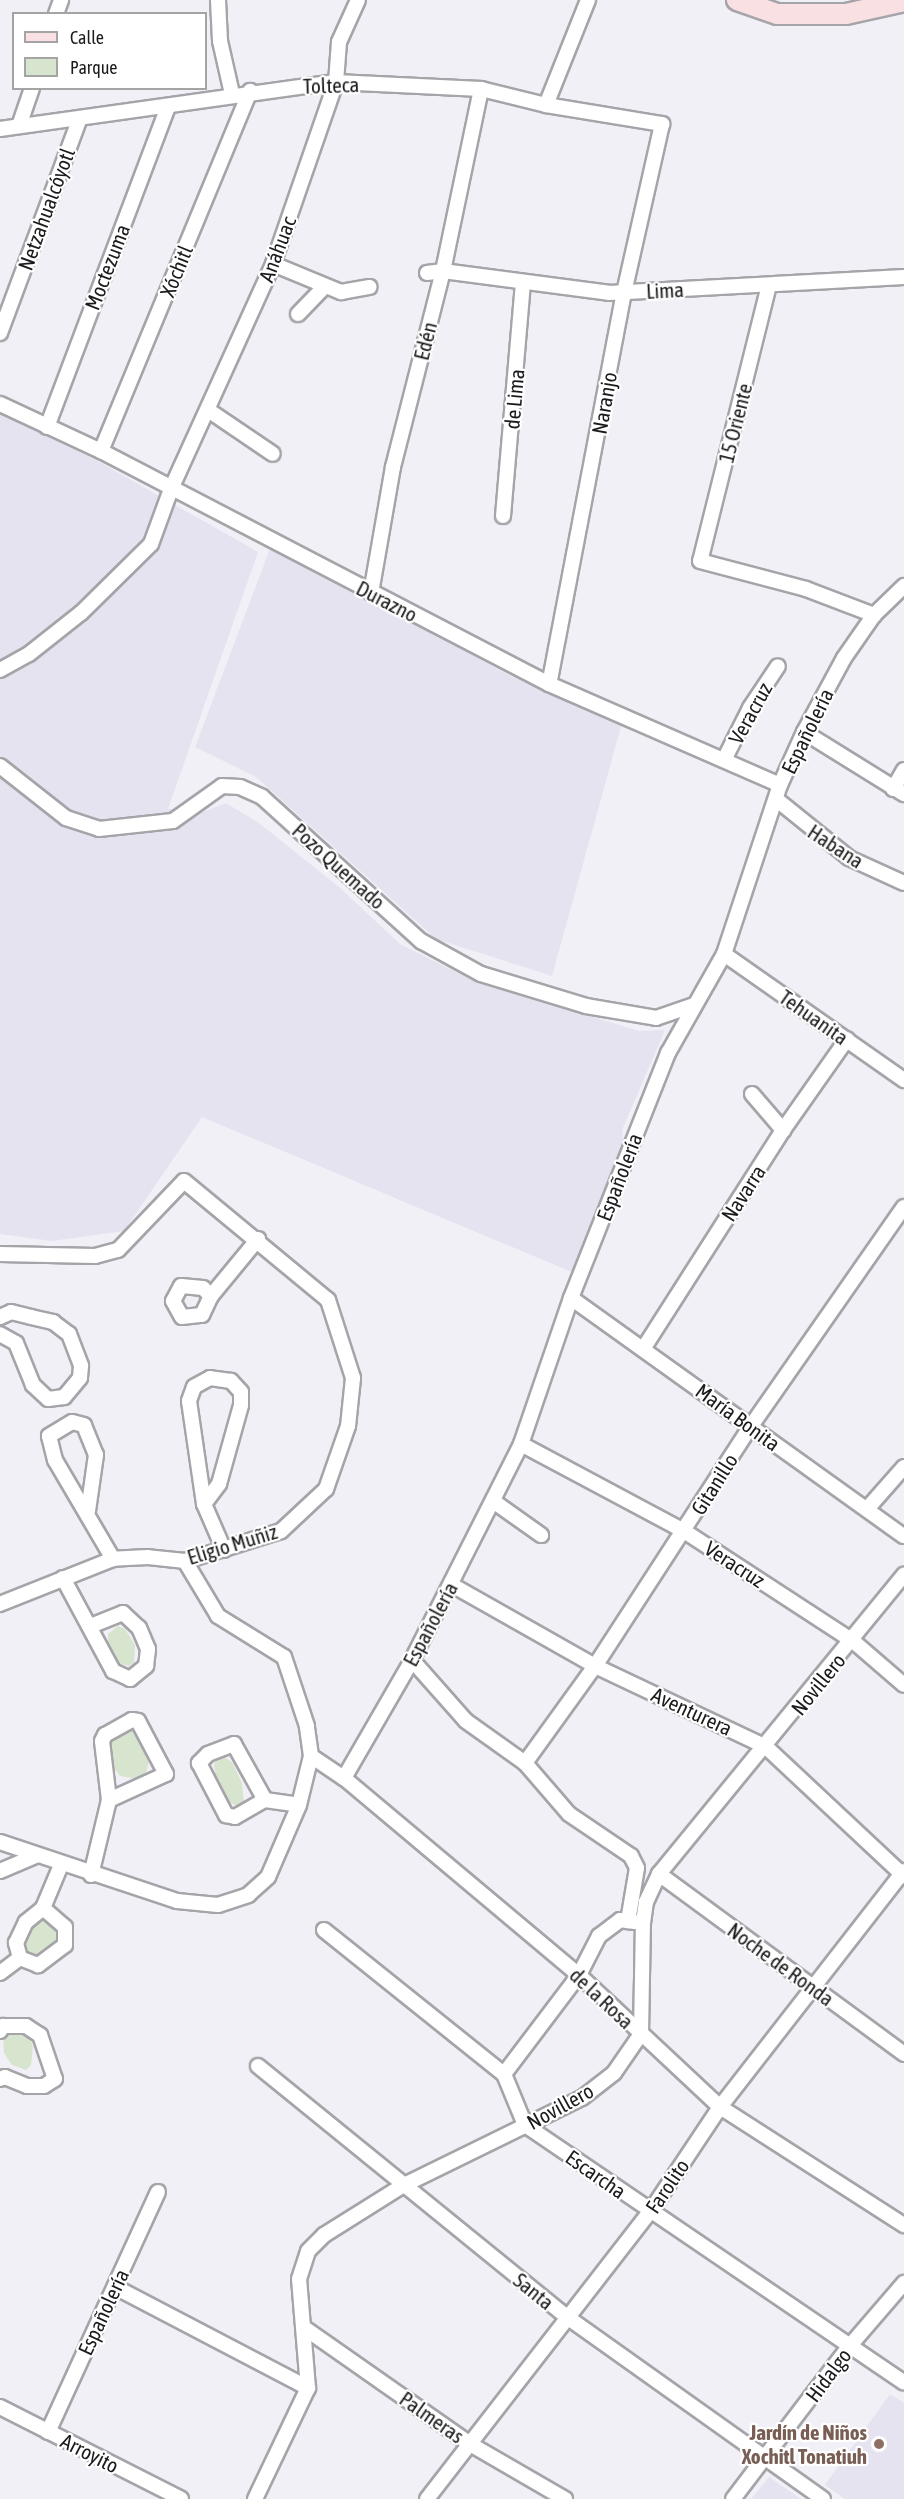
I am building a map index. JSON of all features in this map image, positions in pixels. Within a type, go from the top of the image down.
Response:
[{"type":"main road","points":[[737,0],[777,14],[846,14],[882,4],[904,1]]},
{"type":"street","points":[[218,0],[220,40],[232,94]]},
{"type":"street","name":"Anáhuac","points":[[0,670],[28,654],[81,613],[150,544],[171,489],[273,264],[336,82],[339,42],[358,0]]},
{"type":"street","points":[[546,105],[588,0]]},
{"type":"street","name":"Tolteca","points":[[0,129],[168,107],[250,91],[336,82],[481,89],[546,105],[662,124]]},
{"type":"street","name":"Edén","points":[[371,593],[393,467],[444,271],[481,89]]},
{"type":"street","points":[[19,126],[31,90]]},
{"type":"street","name":"Xóchitl","points":[[101,452],[250,91]]},
{"type":"street","name":"Moctezuma","points":[[47,427],[168,107]]},
{"type":"street","name":"Netzahualcóyotl","points":[[0,333],[80,118]]},
{"type":"street","name":"Naranjo","points":[[549,684],[624,292],[662,124]]},
{"type":"street","points":[[273,264],[323,288],[341,292],[370,287]]},
{"type":"street","name":"Lima","points":[[427,273],[444,271],[624,292],[904,277]]},
{"type":"street","name":"de Lima","points":[[503,516],[523,282]]},
{"type":"street","name":"15 Oriente","points":[[769,285],[700,561],[806,589],[874,615]]},
{"type":"street","points":[[298,314],[323,288]]},
{"type":"street","name":"Durazno","points":[[0,404],[101,452],[549,684],[780,785]]},
{"type":"street","points":[[208,410],[273,454]]},
{"type":"street","name":"Españolería","points":[[344,1778],[452,1585],[521,1444],[572,1298],[668,1053],[693,1005],[705,992],[724,954],[780,785],[804,732],[844,658],[874,615],[904,586]]},
{"type":"street","name":"Veracruz","points":[[724,760],[750,708],[778,666]]},
{"type":"street","points":[[804,732],[898,792],[904,770]]},
{"type":"street","name":"Pozo Quemado","points":[[0,766],[66,818],[99,829],[173,821],[222,786],[240,787],[262,797],[421,941],[481,974],[586,1006],[656,1017],[693,1005]]},
{"type":"street","name":"Habana","points":[[776,799],[849,858],[904,883]]},
{"type":"street","name":"Tehuanita","points":[[724,954],[904,1080]]},
{"type":"street","name":"Navarra","points":[[643,1348],[783,1130],[847,1040]]},
{"type":"street","points":[[752,1094],[783,1130]]},
{"type":"street","name":"Eligio Muñiz","points":[[0,1254],[95,1257],[118,1250],[184,1181],[258,1239],[328,1300],[353,1378],[348,1426],[326,1489],[281,1532],[185,1561],[148,1557],[113,1559],[1,1600]]},
{"type":"street","name":"Gitanillo","points":[[525,1763],[595,1666],[751,1426],[904,1207]]},
{"type":"street","points":[[211,1296],[236,1271],[258,1239]]},
{"type":"street","name":"María Bonita","points":[[572,1298],[904,1536]]},
{"type":"street","points":[[0,1317],[11,1312],[53,1322],[69,1334],[81,1366],[80,1378],[64,1397],[48,1399],[33,1385],[16,1343],[0,1334]]},
{"type":"street","points":[[204,1504],[219,1484],[241,1405],[241,1392],[231,1381],[210,1378],[194,1387],[189,1401],[204,1504],[224,1550]]},
{"type":"street","points":[[88,1511],[96,1455],[84,1425],[72,1422],[49,1436],[55,1460],[88,1511],[113,1559]]},
{"type":"street","name":"Veracruz","points":[[521,1444],[684,1531],[854,1641],[904,1685]]},
{"type":"street","points":[[867,1509],[904,1467]]},
{"type":"street","points":[[493,1501],[541,1535]]},
{"type":"street","points":[[0,1842],[91,1875],[177,1901],[218,1905],[248,1895],[268,1877],[298,1804],[311,1756],[307,1726],[284,1657],[218,1616],[185,1561]]},
{"type":"street","name":"Novillero","points":[[308,2388],[299,2279],[308,2252],[324,2235],[402,2186],[582,2098],[614,2073],[641,2034],[643,1923],[646,1902],[659,1874],[854,1641],[904,1575]]},
{"type":"street","points":[[63,1578],[91,1626],[99,1652],[113,1671],[130,1679],[146,1666],[148,1649],[144,1639],[123,1613],[91,1626]]},
{"type":"street","name":"Aventurera","points":[[452,1585],[595,1666],[766,1747],[903,1874]]},
{"type":"street","points":[[412,1660],[466,1721],[525,1763],[570,1814],[631,1856],[637,1868],[628,1921]]},
{"type":"street","points":[[91,1875],[109,1800],[102,1740],[105,1735],[132,1720],[138,1721],[166,1774],[109,1800]]},
{"type":"street","points":[[265,1800],[234,1744],[208,1754],[200,1763],[226,1815],[235,1817],[265,1800],[298,1804]]},
{"type":"street","name":"de la Rosa","points":[[311,1756],[344,1778],[579,1976],[720,2107],[904,2225]]},
{"type":"street","points":[[0,1871],[36,1856]]},
{"type":"street","points":[[20,1958],[16,1943],[26,1922],[43,1908],[61,1865]]},
{"type":"street","name":"Noche de Ronda","points":[[659,1874],[904,2054]]},
{"type":"street","name":"Farolito","points":[[427,2499],[650,2212],[720,2107],[903,1874]]},
{"type":"street","points":[[20,1958],[38,1965],[65,1945],[65,1927],[43,1908]]},
{"type":"street","points":[[504,2074],[579,1976],[599,1936],[620,1920],[643,1923]]},
{"type":"street","points":[[324,1930],[504,2074],[525,2125]]},
{"type":"street","points":[[0,1974],[20,1958]]},
{"type":"street","points":[[1,2024],[26,2026],[40,2035],[55,2079],[44,2086],[27,2086],[2,2074]]},
{"type":"street","name":"Santa","points":[[258,2066],[402,2186],[567,2317],[764,2460],[823,2499]]},
{"type":"street","name":"Escarcha","points":[[525,2125],[848,2348],[904,2383]]},
{"type":"street","name":"Españolería","points":[[48,2432],[158,2192]]},
{"type":"street","name":"Hidalgo","points":[[733,2499],[848,2348],[904,2283]]},
{"type":"street","points":[[114,2287],[308,2388],[255,2499]]},
{"type":"street","name":"Palmeras","points":[[303,2327],[470,2444],[565,2499]]},
{"type":"street","name":"Arroyito","points":[[0,2407],[181,2499]]},
{"type":"shaded area","points":[[0,414],[94,459],[258,552],[168,809],[203,812],[226,803],[259,823],[339,887],[400,944],[472,980],[639,1031],[665,1030],[622,1130],[624,1148],[586,1278],[202,1117],[124,1231],[52,1241],[0,1234]]},
{"type":"shaded area","points":[[271,546],[507,674],[622,723],[552,976],[436,939],[256,777],[195,747]]},
{"type":"shaded area","name":"Jardín de Niños Xochitl Tonatiuh","points":[[890,2394],[904,2403],[904,2499],[845,2499],[825,2485]]},
{"type":"shaded area","points":[[769,2477],[801,2499],[751,2499]]},
{"type":"green space","points":[[118,1626],[125,1629],[135,1645],[134,1662],[129,1666],[117,1663],[108,1646],[108,1634]]},
{"type":"green space","points":[[125,1728],[141,1734],[150,1758],[146,1773],[138,1779],[120,1776],[110,1763],[109,1740]]},
{"type":"green space","points":[[219,1754],[232,1762],[242,1783],[244,1803],[240,1808],[226,1800],[217,1783],[214,1765]]},
{"type":"green space","points":[[43,1919],[50,1920],[61,1939],[56,1953],[29,1961],[22,1946],[25,1934]]},
{"type":"green space","points":[[11,2025],[29,2036],[33,2047],[31,2065],[26,2070],[12,2065],[4,2053],[3,2033]]},
{"type":"place","name":"Jardín de Niños Xochitl Tonatiuh","points":[[879,2444]]}]
